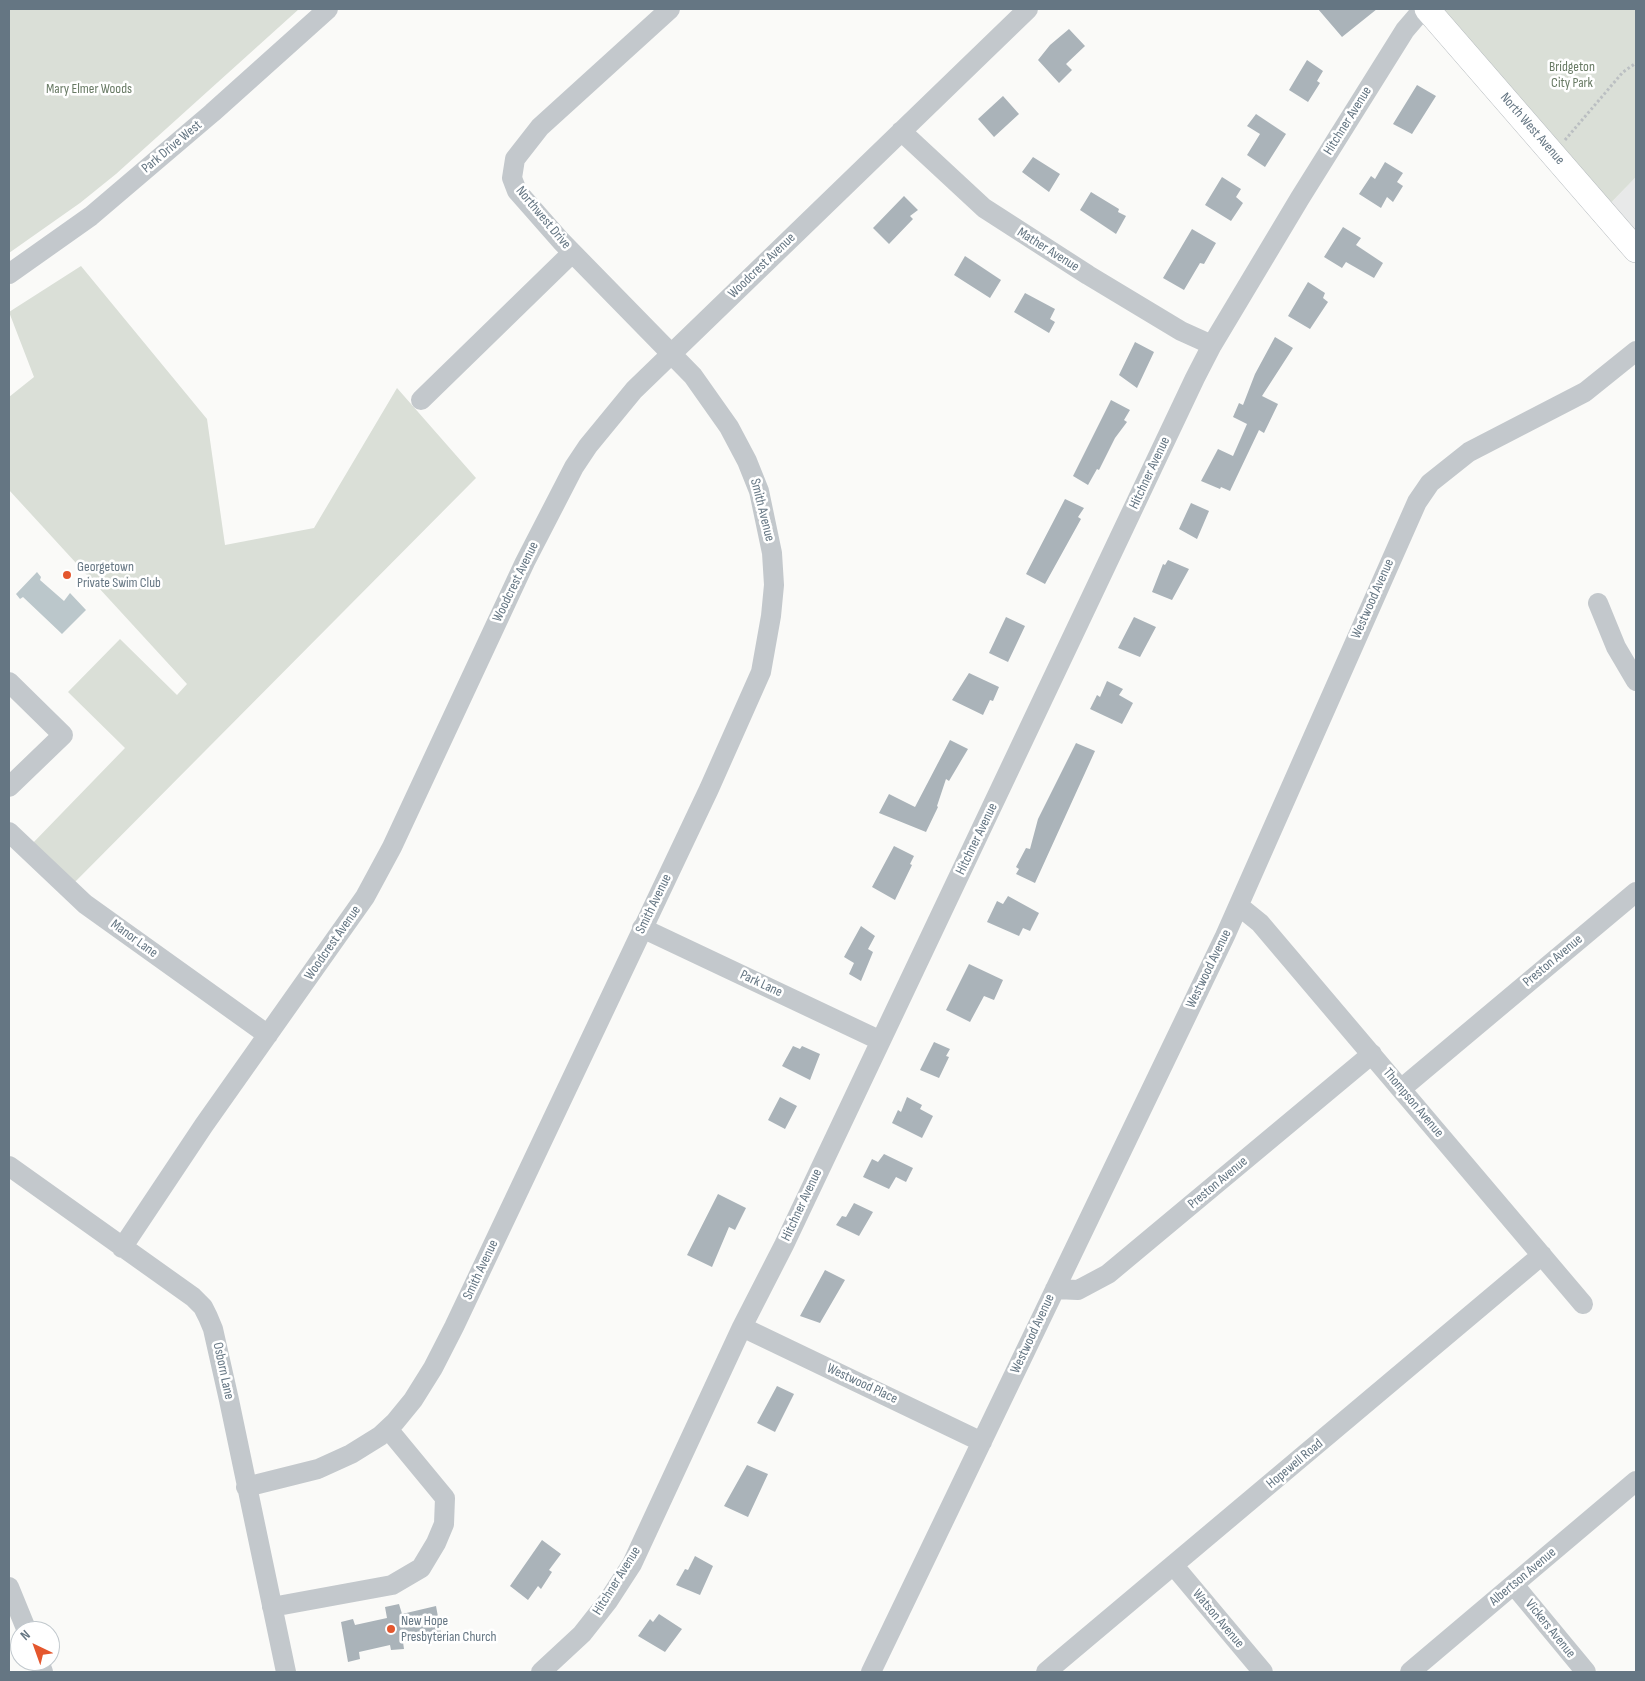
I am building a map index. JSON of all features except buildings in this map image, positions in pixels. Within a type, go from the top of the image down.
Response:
[{"type":"main road","name":"North West Avenue","points":[[1425,9],[1636,250]]},
{"type":"street","name":"Park Drive West","points":[[9,274],[91,216],[212,113],[328,9]]},
{"type":"street","name":"Northwest Drive","points":[[421,400],[572,253],[517,191],[512,178],[515,159],[540,127],[670,9]]},
{"type":"street","name":"Woodcrest Avenue","points":[[122,1248],[204,1125],[365,897],[392,846],[525,562],[574,467],[612,415],[671,354],[1028,9]]},
{"type":"street","name":"Hitchner Avenue","points":[[541,1672],[582,1634],[608,1601],[632,1564],[742,1327],[784,1245],[879,1040],[1212,345],[1405,30],[1425,9]]},
{"type":"street","name":"Mather Avenue","points":[[901,131],[984,208],[1088,275],[1181,331],[1212,345]]},
{"type":"street","name":"Smith Avenue","points":[[246,1487],[318,1468],[351,1454],[388,1429],[413,1400],[433,1368],[454,1327],[709,789],[761,672],[772,616],[774,585],[772,553],[760,491],[747,460],[729,427],[693,376],[572,253]]},
{"type":"street","name":"Westwood Avenue","points":[[871,1672],[1239,906],[1409,518],[1430,483],[1442,471],[1482,444],[1585,392],[1636,351]]},
{"type":"street","points":[[1598,603],[1616,647],[1636,681]]},
{"type":"street","points":[[9,682],[63,735],[9,787]]},
{"type":"street","name":"Manor Lane","points":[[9,832],[85,904],[268,1035]]},
{"type":"street","name":"Preston Avenue","points":[[1401,1089],[1636,892]]},
{"type":"street","name":"Thompson Avenue","points":[[1239,906],[1260,923],[1583,1304]]},
{"type":"street","name":"Park Lane","points":[[642,928],[879,1040]]},
{"type":"street","name":"Preston Avenue","points":[[1055,1289],[1078,1290],[1108,1274],[1372,1054]]},
{"type":"street","name":"Osborn Lane","points":[[9,1166],[193,1297],[203,1307],[214,1329],[286,1672]]},
{"type":"street","name":"Hopewell Road","points":[[1046,1672],[1542,1255]]},
{"type":"street","name":"Westwood Place","points":[[742,1327],[982,1442]]},
{"type":"street","points":[[272,1607],[392,1585],[421,1568],[436,1543],[444,1524],[445,1498],[388,1429]]},
{"type":"street","name":"Albertson Avenue","points":[[1410,1672],[1636,1481]]},
{"type":"street","name":"Watson Avenue","points":[[1174,1566],[1262,1672]]},
{"type":"street","name":"Vickers Avenue","points":[[1514,1585],[1586,1672]]},
{"type":"street","points":[[9,1588],[23,1621]]},
{"type":"path","points":[[1552,153],[1578,127],[1623,72],[1636,63]]},
{"type":"shaded area","points":[[1636,177],[1636,250],[1603,211]]},
{"type":"shaded area","points":[[37,572],[41,577],[40,580],[64,601],[70,593],[86,610],[62,634],[23,597],[20,599],[16,594]]},
{"type":"green space","name":"Mary Elmer Woods","points":[[9,9],[299,9],[116,174],[80,203],[9,253]]},
{"type":"green space","name":"Bridgeton City Park","points":[[1427,9],[1636,9],[1636,177],[1603,211]]},
{"type":"green space","points":[[81,266],[207,419],[225,545],[314,528],[397,388],[476,478],[70,887],[30,846],[125,748],[68,692],[120,639],[177,695],[187,684],[9,490],[9,397],[34,377],[9,312]]},
{"type":"place","name":"Georgetown Private Swim Club","points":[[67,575]]},
{"type":"place","name":"New Hope Presbyterian Church","points":[[391,1629]]}]
